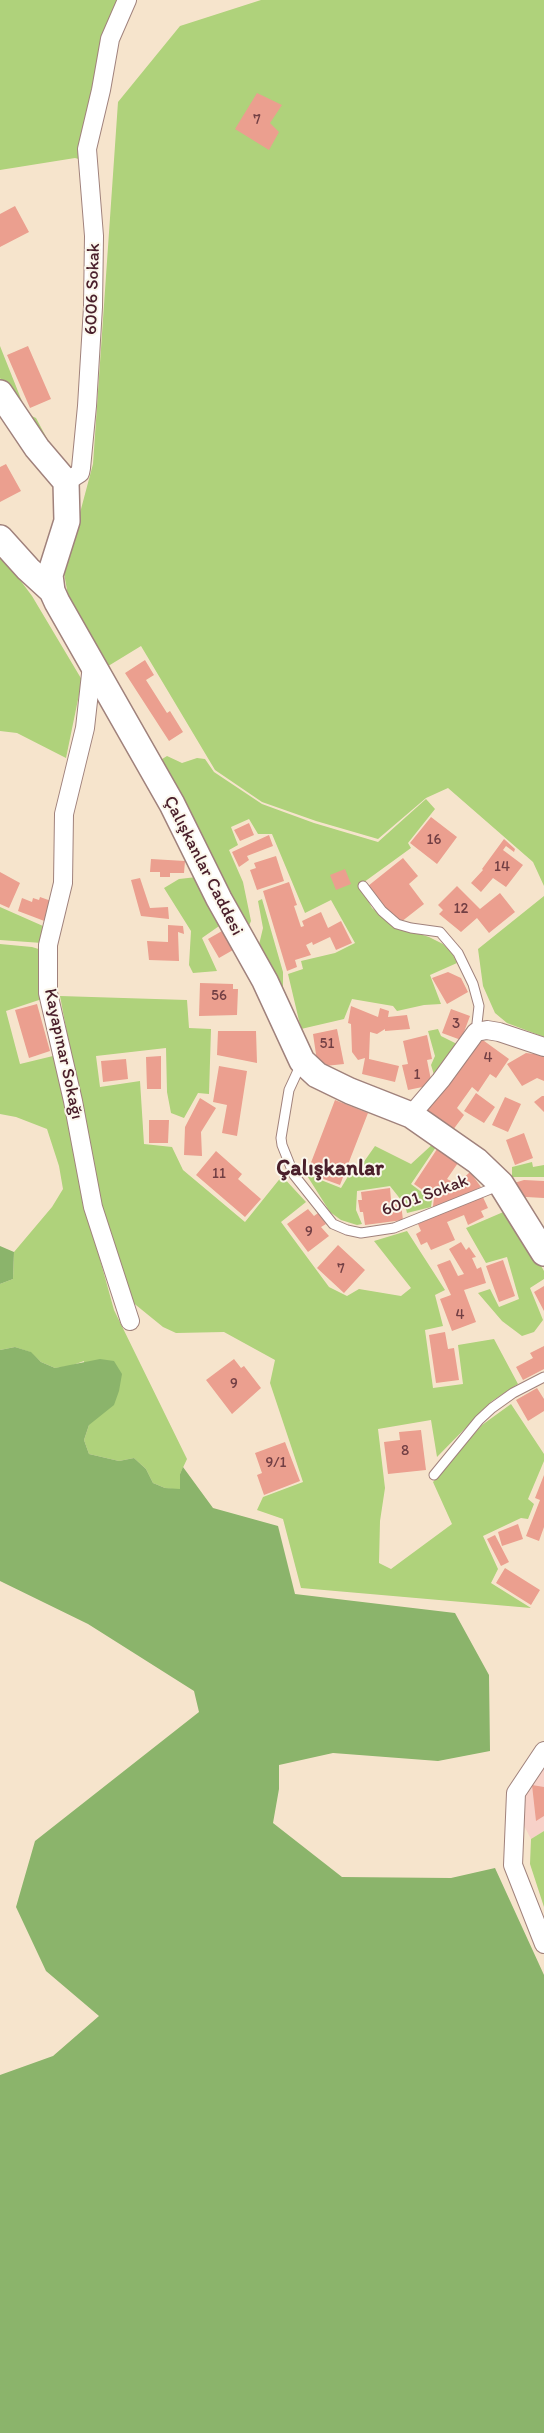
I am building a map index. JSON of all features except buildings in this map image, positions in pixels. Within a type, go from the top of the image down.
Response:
[{"type":"street","name":"6006 Sokak","points":[[66,482],[80,472],[87,406],[93,307],[94,236],[87,149],[101,90],[110,39],[127,0]]},
{"type":"street","points":[[0,393],[37,448],[66,482],[67,521],[52,569],[50,582],[52,591]]},
{"type":"street","points":[[0,538],[28,569],[52,591]]},
{"type":"street","name":"Çalışkanlar Caddesi","points":[[52,591],[172,804],[223,907],[264,981],[302,1061],[310,1070],[325,1080],[411,1115],[477,1161],[501,1184],[544,1253]]},
{"type":"street","name":"Kayapınar Sokağı","points":[[92,665],[85,728],[64,814],[63,882],[48,946],[48,993],[73,1100],[94,1207],[130,1321]]},
{"type":"street","points":[[411,1115],[441,1080],[476,1032],[487,1030],[500,1032],[544,1048]]},
{"type":"street","points":[[544,1751],[516,1792],[513,1865],[544,1944]]},
{"type":"lane","points":[[363,886],[382,911],[397,924],[440,932],[453,947],[467,969],[479,1006],[476,1032]]},
{"type":"lane","name":"6001 Sokak","points":[[302,1061],[290,1090],[284,1120],[282,1145],[294,1175],[333,1224],[361,1233],[394,1228],[501,1184]]},
{"type":"lane","points":[[434,1475],[479,1420],[492,1408],[513,1393],[544,1377]]},
{"type":"shaded area","points":[[544,1759],[544,1831],[531,1839],[522,1822],[523,1788]]},
{"type":"green space","points":[[0,0],[122,0],[82,160],[75,158],[0,170]]},
{"type":"green space","points":[[261,0],[544,0],[544,886],[533,862],[448,788],[426,798],[378,839],[316,821],[262,802],[215,770],[141,646],[105,668],[70,607],[64,573],[93,464],[118,102],[180,26]]},
{"type":"green space","points":[[0,346],[27,414],[36,418],[59,461],[4,386],[0,378]]},
{"type":"green space","points":[[0,553],[32,596],[82,680],[66,758],[17,733],[0,731]]},
{"type":"green space","points":[[167,756],[182,763],[197,758],[205,759],[214,772],[262,804],[314,823],[378,842],[426,799],[435,809],[408,843],[411,848],[360,885],[372,908],[394,926],[429,937],[443,944],[452,953],[457,963],[430,975],[441,1004],[424,1005],[397,1011],[393,1006],[352,999],[344,1019],[301,1029],[288,974],[303,969],[301,961],[335,953],[355,943],[331,900],[305,913],[272,834],[258,834],[249,819],[231,827],[238,845],[229,850],[243,882],[251,921],[248,928],[159,761]]},
{"type":"green space","points":[[197,877],[222,924],[202,938],[217,971],[193,973],[189,965],[191,931],[164,888],[179,879]]},
{"type":"green space","points":[[544,896],[544,1037],[507,1023],[495,1013],[483,986],[478,949]]},
{"type":"green space","points":[[262,899],[283,972],[283,1002],[257,953],[263,928],[258,901]]},
{"type":"green space","points":[[0,907],[43,926],[42,943],[0,940]]},
{"type":"green space","points":[[0,944],[32,947],[45,951],[42,999],[6,1011],[20,1064],[53,1056],[68,1103],[86,1209],[114,1310],[187,1459],[180,1474],[180,1490],[165,1488],[153,1483],[146,1469],[134,1458],[119,1461],[89,1454],[84,1440],[89,1425],[84,1361],[70,1366],[55,1368],[41,1362],[30,1352],[15,1347],[0,1350],[0,1284],[13,1279],[14,1252],[52,1207],[63,1189],[59,1166],[47,1129],[16,1117],[0,1114]]},
{"type":"green space","points":[[60,996],[187,1000],[189,1028],[211,1029],[209,1094],[198,1093],[184,1118],[171,1113],[167,1092],[166,1048],[96,1056],[100,1087],[140,1081],[144,1144],[172,1147],[183,1170],[245,1222],[282,1176],[306,1202],[281,1222],[329,1287],[347,1296],[359,1289],[401,1296],[411,1288],[374,1241],[407,1231],[445,1290],[435,1295],[443,1326],[425,1330],[433,1388],[463,1384],[458,1345],[494,1339],[518,1384],[492,1401],[437,1457],[431,1420],[378,1429],[385,1488],[380,1521],[379,1563],[391,1569],[452,1524],[433,1482],[482,1425],[511,1404],[544,1454],[544,1461],[528,1499],[534,1504],[528,1519],[521,1518],[483,1536],[498,1569],[491,1583],[531,1608],[301,1588],[283,1519],[257,1510],[263,1497],[303,1482],[270,1383],[275,1360],[224,1332],[176,1333],[163,1327],[131,1301],[99,1205]]},
{"type":"green space","points":[[438,1029],[441,1036],[459,1045],[435,1078],[431,1065],[435,1056],[428,1031]]},
{"type":"green space","points":[[435,1142],[438,1144],[411,1184],[432,1200],[431,1207],[407,1213],[405,1205],[390,1186],[357,1191],[356,1210],[362,1224],[357,1225],[341,1220],[330,1212],[306,1174],[341,1188],[350,1173],[356,1173],[375,1146],[411,1164]]},
{"type":"green space","points":[[532,1162],[533,1167],[544,1165],[544,1177],[512,1177],[512,1167]]},
{"type":"green space","points":[[508,1210],[544,1271],[544,1279],[530,1288],[543,1320],[534,1332],[522,1336],[502,1321],[478,1293],[490,1289],[499,1307],[519,1299],[507,1257],[486,1263],[466,1228]]},
{"type":"green space","points":[[0,1246],[14,1252],[13,1279],[0,1284]]},
{"type":"green space","points":[[15,1347],[31,1352],[41,1362],[55,1368],[100,1359],[114,1361],[122,1374],[119,1391],[114,1405],[89,1425],[84,1440],[89,1454],[119,1461],[134,1458],[146,1469],[153,1483],[165,1488],[180,1489],[180,1474],[183,1467],[213,1508],[278,1526],[295,1594],[455,1613],[489,1675],[490,1751],[438,1761],[333,1753],[279,1765],[279,1789],[273,1823],[342,1877],[451,1878],[495,1868],[544,1975],[544,2433],[0,2433],[0,2075],[53,2056],[99,2016],[46,1971],[16,1907],[35,1841],[199,1712],[194,1691],[88,1624],[0,1581],[0,1350]]},
{"type":"green space","points":[[544,1831],[544,1907],[530,1864],[531,1839]]},
{"type":"district","name":"Çalışkanlar","points":[[330,1169]]}]
